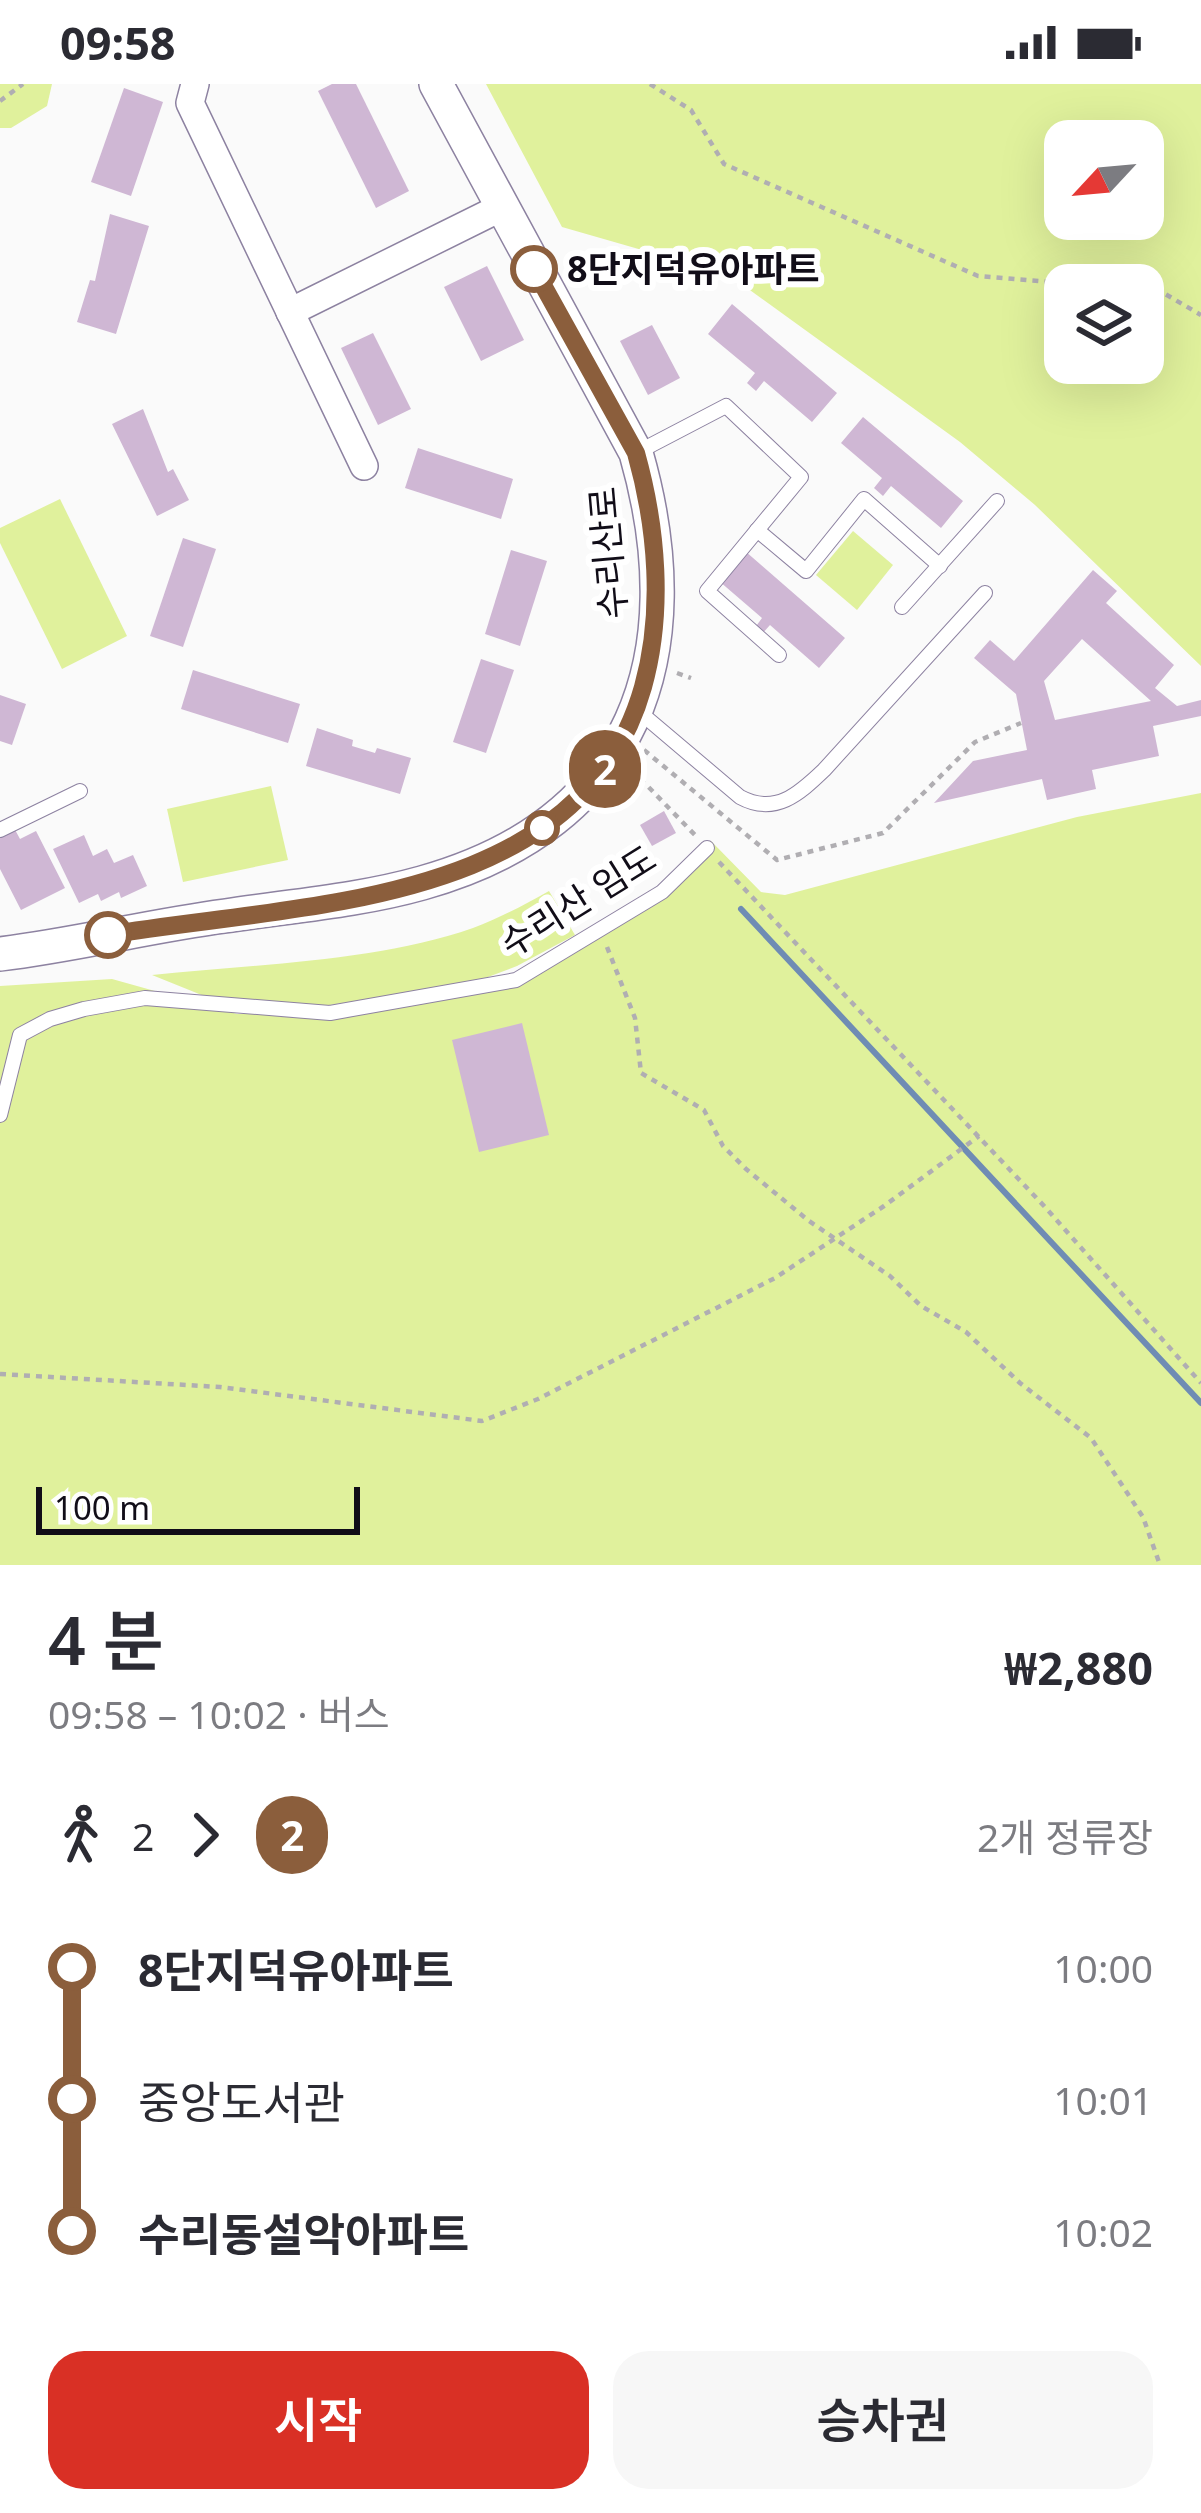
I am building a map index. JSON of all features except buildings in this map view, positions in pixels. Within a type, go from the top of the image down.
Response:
[{"type":"street","points":[[196,84],[190,104],[364,466]]},
{"type":"street","name":"수리산로","points":[[1,953],[332,902],[422,883],[498,855],[528,837],[579,799],[626,732],[650,661],[656,580],[636,453],[436,84]]},
{"type":"street","points":[[290,312],[500,208]]},
{"type":"lane","points":[[636,453],[726,406],[801,477],[707,591],[779,655]]},
{"type":"lane","points":[[757,530],[806,571],[863,500],[940,566]]},
{"type":"lane","points":[[902,608],[997,501]]},
{"type":"lane","points":[[626,732],[740,797],[760,806],[779,805],[803,791],[824,770],[985,593]]},
{"type":"lane","points":[[0,830],[80,791]]},
{"type":"lane","name":"수리산 임도","points":[[0,1115],[20,1035],[50,1019],[145,998],[330,1013],[516,980],[662,892],[707,848]]},
{"type":"path","points":[[0,101],[23,84]]},
{"type":"path","points":[[650,84],[691,110],[724,164],[978,276],[1044,282]]},
{"type":"path","points":[[1164,294],[1201,315]]},
{"type":"path","points":[[626,732],[777,860],[883,833],[975,742],[1022,723]]},
{"type":"path","points":[[626,732],[707,848],[979,1136],[1201,1383]]},
{"type":"path","points":[[601,931],[635,1018],[641,1073],[704,1110],[724,1146],[746,1169],[809,1221],[890,1276],[920,1306],[966,1332],[1020,1383],[1091,1438],[1143,1517],[1160,1565]]},
{"type":"path","points":[[0,1374],[220,1387],[482,1420],[538,1399],[775,1278],[979,1136]]},
{"type":"green space","points":[[0,84],[52,84],[47,106],[11,128],[0,128]]},
{"type":"green space","points":[[486,84],[1201,84],[1201,666],[1035,505],[960,442],[729,275],[562,227]]},
{"type":"green space","points":[[60,499],[127,636],[62,669],[0,543],[0,528]]},
{"type":"green space","points":[[853,531],[893,565],[857,610],[816,575]]},
{"type":"green space","points":[[271,786],[288,860],[183,882],[167,809]]},
{"type":"green space","points":[[1201,793],[1201,1565],[0,1565],[0,986],[112,979],[237,1014],[330,1013],[516,980],[662,892],[711,841],[761,892],[785,895],[1077,817]]},
{"type":"green space","points":[[549,891],[575,935],[472,983],[330,1005],[271,1005],[209,998],[152,975],[396,948],[473,928]]},
{"type":"waterway","points":[[741,909],[1201,1403]]},
{"type":"bus line","name":"2","points":[[108,935],[332,902],[422,883],[498,855],[528,837],[579,799],[606,769],[626,734],[650,661],[656,580],[644,483],[636,453],[534,269]]},
{"type":"place","name":"8단지덕유아파트","points":[[534,269]]}]
